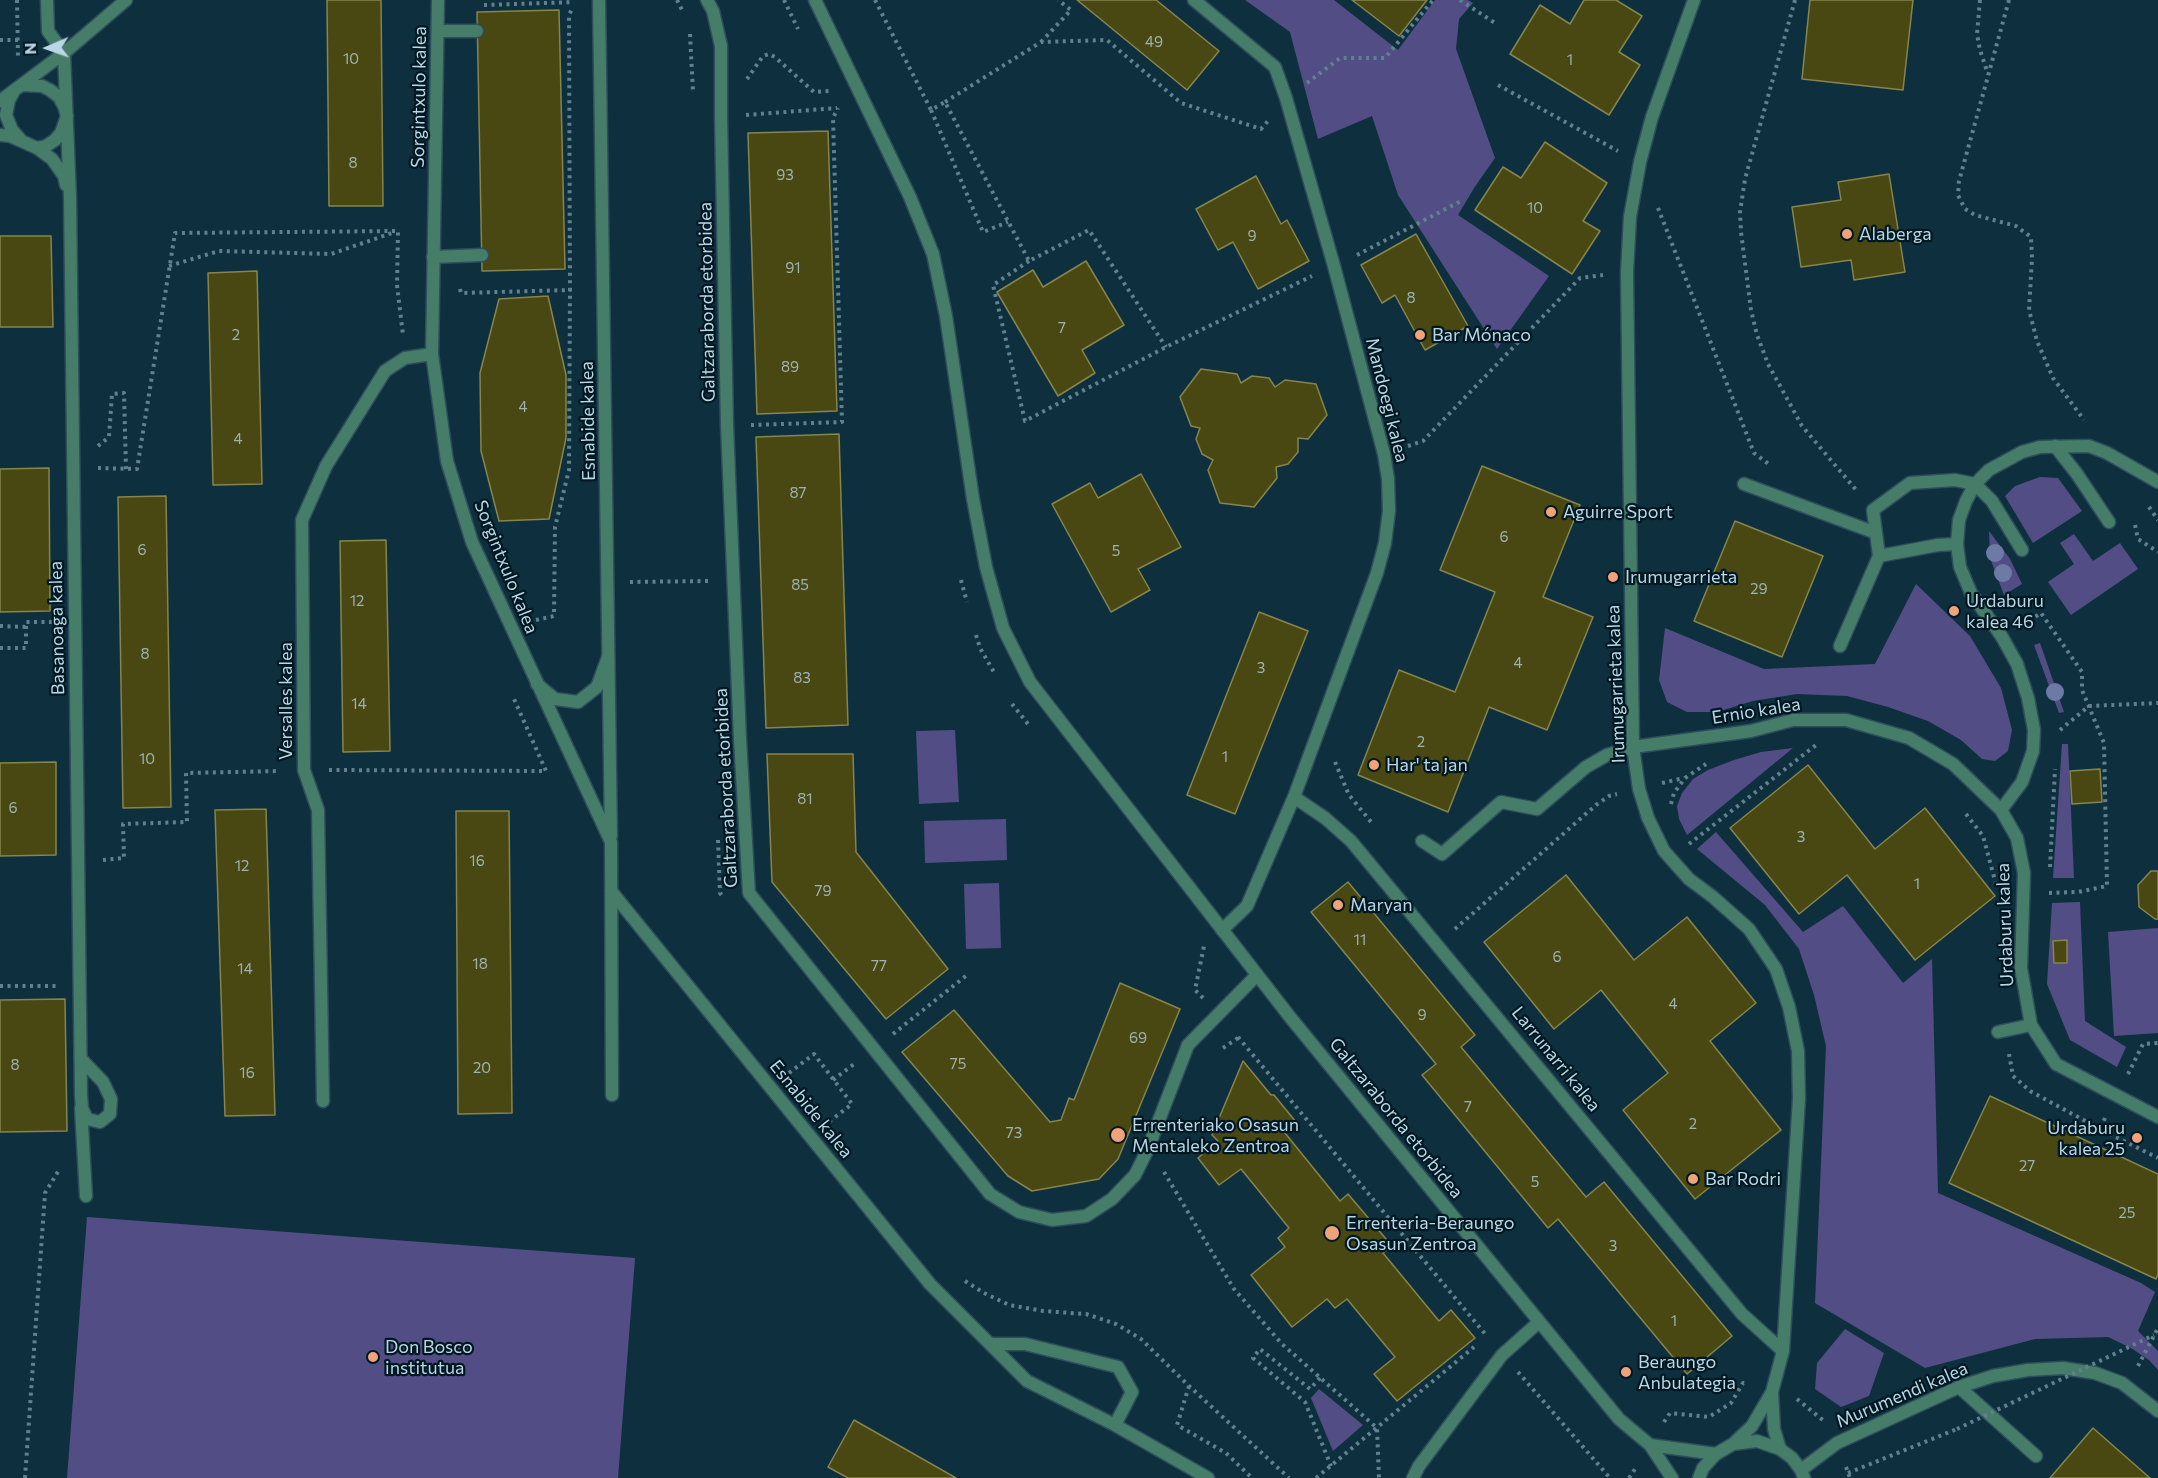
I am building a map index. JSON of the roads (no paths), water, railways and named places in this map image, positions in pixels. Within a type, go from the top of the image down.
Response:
[{"type":"street","points":[[47,0],[48,31],[64,52]]},
{"type":"street","points":[[0,101],[21,87],[126,0]]},
{"type":"street","name":"Sorgintxulo kalea","points":[[438,0],[432,354],[447,461],[472,542],[611,842],[612,1095]]},
{"type":"street","name":"Esnabide kalea","points":[[599,0],[611,842]]},
{"type":"street","name":"Galtzaraborda etorbidea","points":[[707,0],[713,11],[721,46],[727,425],[739,727],[749,893],[990,1194],[1019,1212],[1052,1221],[1086,1216],[1112,1199],[1135,1175],[1147,1151],[1188,1045],[1257,975]]},
{"type":"street","name":"Galtzaraborda etorbidea","points":[[815,0],[910,196],[933,254],[946,316],[975,510],[986,567],[1003,628],[1030,682],[1257,975],[1619,1419],[1650,1445],[1672,1478]]},
{"type":"street","name":"Mandoegi kalea","points":[[1194,0],[1275,67],[1334,266],[1384,454],[1389,510],[1380,563],[1294,797],[1247,906],[1222,930]]},
{"type":"street","name":"Irumugarrieta kalea","points":[[1694,0],[1653,117],[1640,162],[1630,217],[1627,272],[1633,747],[1640,789],[1648,818],[1664,851],[1689,879],[1749,929],[1776,969],[1789,1006],[1798,1052],[1799,1099],[1783,1351],[1772,1392],[1752,1425],[1733,1444]]},
{"type":"street","points":[[439,32],[477,31]]},
{"type":"street","name":"Basanoaga kalea","points":[[64,52],[70,198],[81,1095],[82,1108],[87,1119],[100,1122],[111,1114],[111,1099],[103,1082],[81,1059]]},
{"type":"street","points":[[21,87],[42,86],[50,90],[64,106],[67,116],[61,134],[46,146],[37,148]]},
{"type":"street","name":"Basanoaga kalea","points":[[21,87],[9,100],[6,115],[12,130],[24,141],[52,159],[64,176],[70,198]]},
{"type":"street","name":"Basanoaga kalea","points":[[0,135],[24,141]]},
{"type":"street","points":[[433,257],[482,255]]},
{"type":"street","name":"Versalles kalea","points":[[323,1101],[318,810],[304,770],[303,520],[326,466],[385,371],[405,358],[432,354]]},
{"type":"street","points":[[2055,446],[2109,522]]},
{"type":"street","points":[[2001,810],[2022,782],[2033,751],[2034,730],[2028,698],[2017,664],[2002,637],[1971,593],[1960,567],[1957,544],[1959,520],[1966,501],[1975,484],[1989,470],[2022,452],[2055,446],[2089,446],[2107,453],[2158,482]]},
{"type":"street","points":[[1840,646],[1879,556],[1873,510],[1910,483],[1955,480],[1975,484],[1992,501],[2022,550]]},
{"type":"street","points":[[1744,484],[1876,533]]},
{"type":"street","points":[[1879,556],[1938,545],[1957,544]]},
{"type":"street","points":[[536,682],[555,699],[578,702],[597,687],[609,653]]},
{"type":"street","name":"Ernio kalea","points":[[1422,841],[1442,854],[1501,802],[1537,808],[1586,767],[1607,755],[1633,747],[1750,731],[1793,720],[1846,720],[1909,738],[1953,764],[2001,810]]},
{"type":"street","name":"Larrunarri kalea","points":[[1294,797],[1325,818],[1351,841],[1742,1314],[1783,1351]]},
{"type":"street","name":"Urdaburu kalea","points":[[2001,810],[2017,838],[2024,873],[2021,968],[2031,1025],[2056,1064],[2158,1118]]},
{"type":"street","name":"Esnabide kalea","points":[[611,891],[930,1284],[1027,1381],[1115,1425],[1208,1478]]},
{"type":"street","points":[[2001,1032],[2031,1025]]},
{"type":"street","points":[[81,1095],[86,1196]]},
{"type":"street","points":[[1413,1478],[1419,1466],[1502,1355],[1539,1322]]},
{"type":"street","points":[[990,1344],[1025,1344],[1118,1367],[1132,1392],[1115,1425]]},
{"type":"street","name":"Murumendi kalea","points":[[1803,1474],[1837,1443],[1959,1387],[1993,1376],[2028,1370],[2063,1368],[2094,1373],[2122,1383],[2158,1411]]},
{"type":"street","points":[[1959,1387],[2036,1456]]},
{"type":"street","name":"Irumugarrieta kalea","points":[[1772,1392],[1774,1429],[1780,1449]]},
{"type":"street","points":[[1699,1478],[1703,1468],[1716,1454],[1733,1444],[1757,1441],[1780,1449],[1792,1458],[1803,1474]]},
{"type":"street","points":[[1650,1445],[1716,1454]]},
{"type":"place","name":"Alaberga","points":[[1847,234]]},
{"type":"place","name":"Bar Mónaco","points":[[1420,335]]},
{"type":"place","name":"Aguirre Sport","points":[[1551,512]]},
{"type":"place","name":"Irumugarrieta","points":[[1613,577]]},
{"type":"place","name":"Urdaburu kalea 46","points":[[1954,611]]},
{"type":"place","name":"Har' ta jan","points":[[1374,765]]},
{"type":"place","name":"Maryan","points":[[1338,905]]},
{"type":"place","name":"Errenteriako Osasun Mentaleko Zentroa","points":[[1118,1135]]},
{"type":"place","name":"Urdaburu kalea 25","points":[[2137,1138]]},
{"type":"place","name":"Bar Rodri","points":[[1693,1179]]},
{"type":"place","name":"Errenteria-Beraungo Osasun Zentroa","points":[[1332,1233]]},
{"type":"place","name":"Don Bosco institutua","points":[[373,1357]]},
{"type":"place","name":"Beraungo Anbulategia","points":[[1626,1372]]}]
